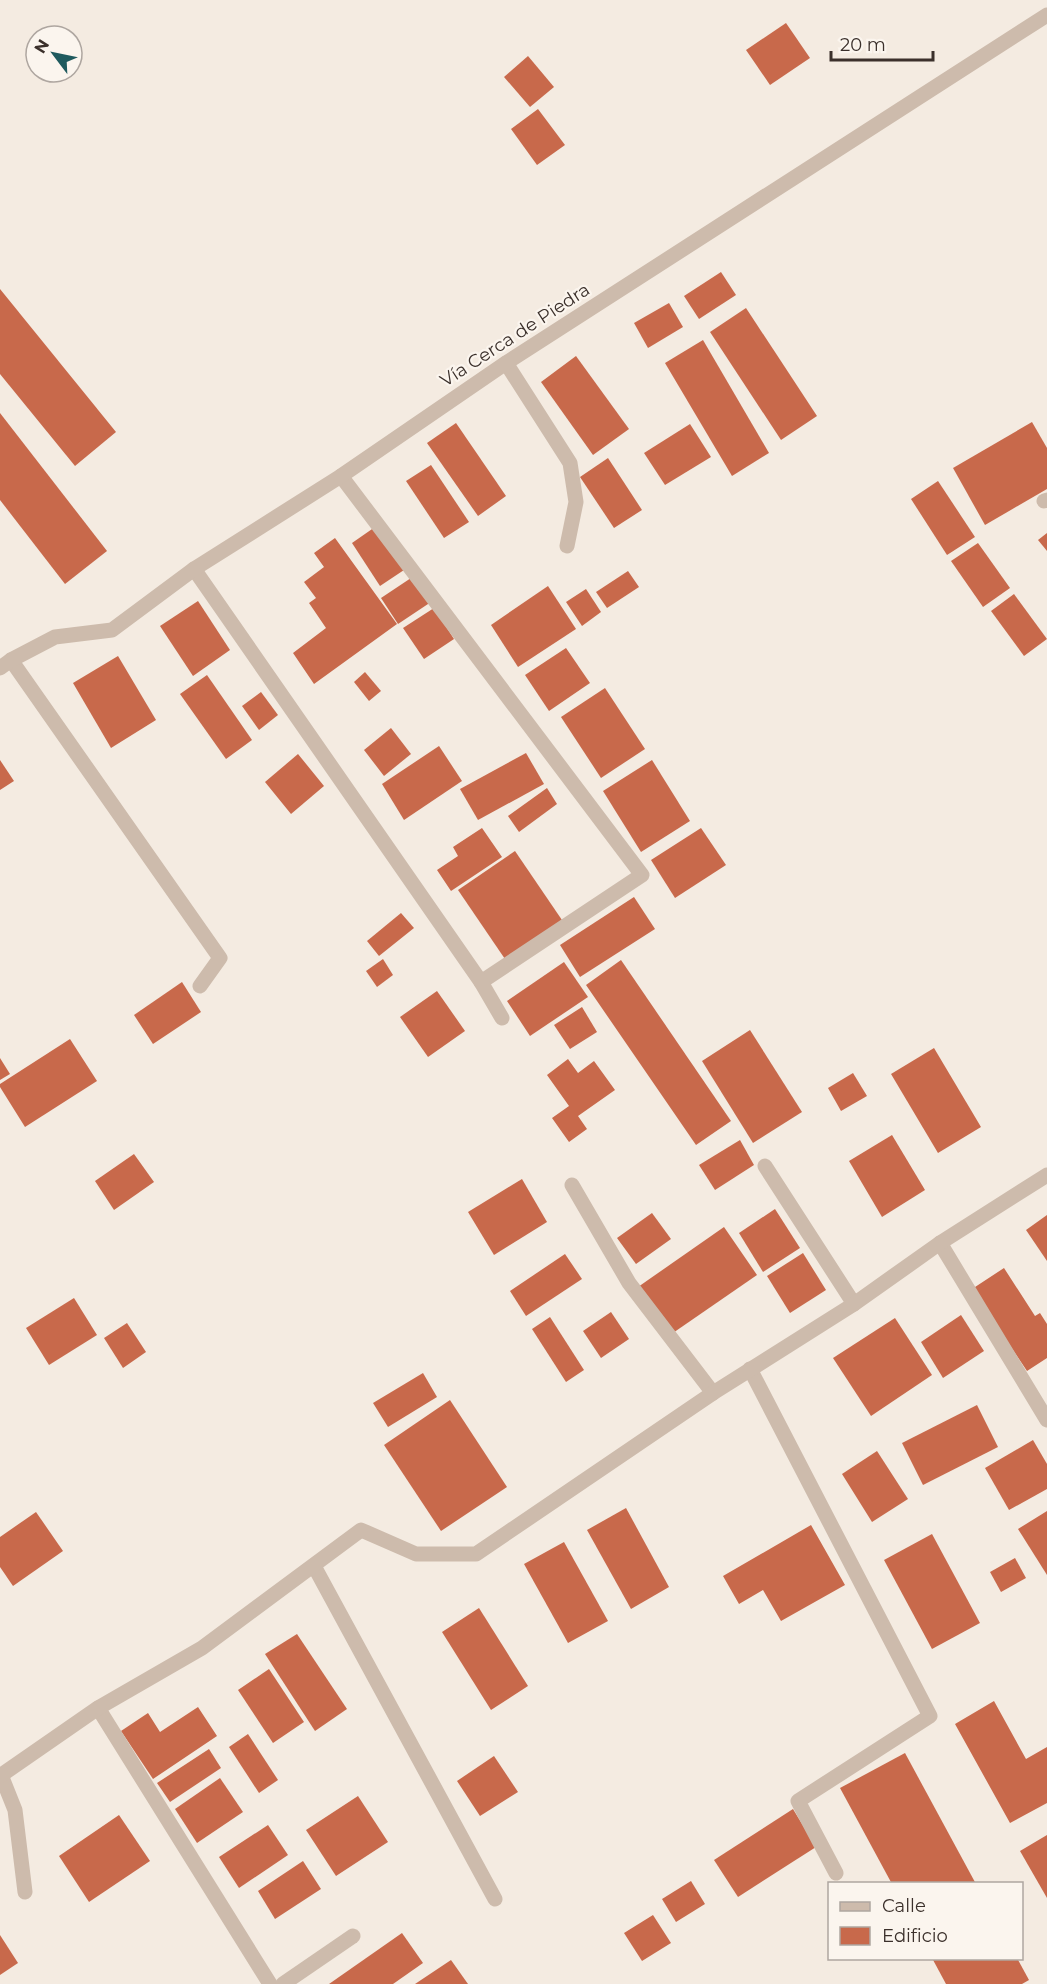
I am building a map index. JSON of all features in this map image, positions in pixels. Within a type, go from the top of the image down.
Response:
[{"type":"street","name":"Vía Cerca de Piedra","points":[[6,664],[55,637],[112,630],[194,569],[341,476],[506,363],[1047,15]]},
{"type":"street","points":[[506,363],[570,463],[576,502],[567,546]]},
{"type":"street","points":[[341,476],[642,875],[481,982]]},
{"type":"street","points":[[194,569],[481,982],[502,1018]]},
{"type":"street","points":[[6,664],[220,958],[200,986]]},
{"type":"street","points":[[765,1166],[854,1304]]},
{"type":"street","points":[[25,1892],[15,1810],[0,1775],[98,1708],[202,1648],[361,1530],[416,1554],[476,1554],[713,1393],[854,1304],[940,1243],[1047,1175]]},
{"type":"street","points":[[572,1185],[629,1283],[713,1393]]},
{"type":"street","points":[[940,1243],[1047,1420]]},
{"type":"street","points":[[750,1369],[930,1716],[798,1801],[836,1873]]},
{"type":"street","points":[[314,1566],[495,1899]]},
{"type":"street","points":[[98,1708],[270,1984]]},
{"type":"street","points":[[283,1984],[353,1936]]},
{"type":"building","points":[[786,23],[810,58],[770,85],[746,50]]},
{"type":"building","points":[[528,56],[554,87],[530,107],[504,77]]},
{"type":"building","points":[[538,109],[565,145],[537,165],[511,129]]},
{"type":"building","points":[[721,272],[736,295],[699,319],[684,296]]},
{"type":"building","points":[[0,289],[116,432],[75,466],[0,374]]},
{"type":"building","points":[[669,303],[683,327],[648,348],[634,323]]},
{"type":"building","points":[[746,308],[817,416],[781,440],[710,332]]},
{"type":"building","points":[[703,340],[769,453],[732,476],[665,363]]},
{"type":"building","points":[[576,356],[629,429],[593,455],[541,382]]},
{"type":"building","points":[[0,413],[107,551],[65,584],[0,500]]},
{"type":"building","points":[[1032,422],[1047,448],[1047,489],[985,525],[953,468]]},
{"type":"building","points":[[456,423],[506,496],[478,516],[427,443]]},
{"type":"building","points":[[690,424],[711,457],[665,485],[644,453]]},
{"type":"building","points":[[608,458],[642,510],[614,528],[580,477]]},
{"type":"building","points":[[431,465],[469,522],[444,538],[406,481]]},
{"type":"building","points":[[938,481],[975,537],[947,555],[911,499]]},
{"type":"building","points":[[375,527],[404,570],[380,586],[352,543]]},
{"type":"building","points":[[1047,533],[1047,551],[1038,540]]},
{"type":"building","points":[[335,538],[397,624],[314,684],[293,653],[326,628],[309,603],[316,598],[304,582],[324,567],[314,553]]},
{"type":"building","points":[[978,543],[1010,588],[983,607],[951,561]]},
{"type":"building","points":[[628,571],[639,587],[607,608],[596,592]]},
{"type":"building","points":[[414,576],[431,602],[398,624],[381,598]]},
{"type":"building","points":[[548,586],[576,629],[518,667],[491,625]]},
{"type":"building","points":[[586,589],[601,612],[582,626],[566,602]]},
{"type":"building","points":[[1014,594],[1047,639],[1024,656],[991,611]]},
{"type":"building","points":[[198,601],[230,650],[193,676],[160,626]]},
{"type":"building","points":[[434,608],[454,639],[424,659],[403,628]]},
{"type":"building","points":[[566,648],[590,683],[549,711],[525,675]]},
{"type":"building","points":[[118,656],[156,720],[111,748],[73,683]]},
{"type":"building","points":[[365,672],[381,691],[369,701],[354,682]]},
{"type":"building","points":[[207,675],[252,740],[226,759],[180,694]]},
{"type":"building","points":[[605,688],[645,749],[601,778],[561,717]]},
{"type":"building","points":[[261,692],[278,715],[259,730],[242,706]]},
{"type":"building","points":[[391,728],[411,754],[384,776],[364,750]]},
{"type":"building","points":[[439,746],[462,781],[404,820],[382,784]]},
{"type":"building","points":[[526,753],[544,784],[478,820],[460,789]]},
{"type":"building","points":[[298,754],[324,786],[291,814],[265,782]]},
{"type":"building","points":[[0,760],[14,781],[0,790]]},
{"type":"building","points":[[652,760],[690,821],[641,852],[603,791]]},
{"type":"building","points":[[547,788],[557,804],[519,832],[508,816]]},
{"type":"building","points":[[482,828],[502,857],[451,891],[437,870],[458,856],[453,847]]},
{"type":"building","points":[[701,828],[726,865],[675,898],[651,860]]},
{"type":"building","points":[[515,851],[564,923],[507,962],[458,890]]},
{"type":"building","points":[[634,897],[655,929],[580,977],[560,945]]},
{"type":"building","points":[[401,913],[414,928],[379,956],[367,941]]},
{"type":"building","points":[[383,959],[393,975],[377,987],[366,971]]},
{"type":"building","points":[[621,960],[731,1121],[696,1145],[586,985]]},
{"type":"building","points":[[564,962],[588,997],[530,1036],[507,1001]]},
{"type":"building","points":[[182,982],[201,1012],[153,1044],[134,1015]]},
{"type":"building","points":[[437,991],[465,1031],[428,1057],[400,1017]]},
{"type":"building","points":[[582,1007],[597,1032],[570,1049],[554,1025]]},
{"type":"building","points":[[750,1030],[802,1112],[753,1143],[702,1061]]},
{"type":"building","points":[[70,1039],[97,1081],[25,1127],[0,1084]]},
{"type":"building","points":[[934,1048],[981,1127],[938,1153],[891,1074]]},
{"type":"building","points":[[0,1058],[10,1074],[0,1080]]},
{"type":"building","points":[[568,1059],[578,1073],[594,1061],[615,1090],[578,1116],[587,1129],[569,1142],[552,1118],[569,1106],[547,1075]]},
{"type":"building","points":[[853,1073],[867,1096],[841,1111],[828,1088]]},
{"type":"building","points":[[892,1135],[925,1190],[882,1217],[849,1161]]},
{"type":"building","points":[[740,1140],[754,1165],[715,1190],[699,1165]]},
{"type":"building","points":[[134,1154],[154,1182],[114,1210],[95,1181]]},
{"type":"building","points":[[522,1179],[547,1222],[494,1255],[468,1212]]},
{"type":"building","points":[[775,1209],[800,1248],[763,1272],[739,1233]]},
{"type":"building","points":[[652,1213],[671,1239],[636,1264],[617,1238]]},
{"type":"building","points":[[1047,1215],[1047,1261],[1026,1230]]},
{"type":"building","points":[[724,1227],[757,1275],[670,1335],[638,1287]]},
{"type":"building","points":[[803,1253],[826,1290],[790,1313],[767,1276]]},
{"type":"building","points":[[565,1254],[582,1279],[526,1316],[510,1291]]},
{"type":"building","points":[[1004,1268],[1035,1316],[1040,1313],[1047,1324],[1047,1358],[1027,1371],[972,1289]]},
{"type":"building","points":[[74,1298],[97,1335],[49,1365],[26,1328]]},
{"type":"building","points":[[611,1312],[629,1339],[601,1358],[583,1331]]},
{"type":"building","points":[[961,1315],[984,1351],[943,1378],[921,1342]]},
{"type":"building","points":[[550,1317],[584,1370],[566,1382],[532,1329]]},
{"type":"building","points":[[895,1318],[932,1375],[871,1416],[833,1358]]},
{"type":"building","points":[[127,1323],[146,1352],[123,1368],[104,1338]]},
{"type":"building","points":[[423,1373],[437,1397],[388,1427],[373,1403]]},
{"type":"building","points":[[450,1400],[507,1487],[441,1531],[384,1445]]},
{"type":"building","points":[[977,1405],[998,1447],[923,1485],[902,1443]]},
{"type":"building","points":[[1033,1440],[1047,1464],[1047,1489],[1009,1510],[985,1468]]},
{"type":"building","points":[[877,1451],[908,1499],[872,1522],[842,1474]]},
{"type":"building","points":[[626,1508],[669,1587],[631,1609],[587,1530]]},
{"type":"building","points":[[1047,1511],[1047,1575],[1018,1529]]},
{"type":"building","points":[[36,1512],[63,1551],[13,1586],[0,1567],[0,1537]]},
{"type":"building","points":[[811,1525],[845,1585],[781,1621],[763,1590],[739,1604],[723,1576]]},
{"type":"building","points":[[932,1534],[980,1623],[932,1649],[884,1560]]},
{"type":"building","points":[[564,1542],[608,1621],[568,1643],[524,1564]]},
{"type":"building","points":[[1015,1558],[1026,1578],[1001,1592],[990,1572]]},
{"type":"building","points":[[479,1608],[528,1686],[491,1710],[442,1632]]},
{"type":"building","points":[[297,1634],[347,1709],[315,1731],[265,1654]]},
{"type":"building","points":[[269,1669],[304,1722],[273,1743],[238,1690]]},
{"type":"building","points":[[994,1701],[1026,1759],[1047,1747],[1047,1803],[1010,1823],[955,1724]]},
{"type":"building","points":[[198,1707],[217,1736],[153,1779],[121,1731],[148,1713],[160,1732]]},
{"type":"building","points":[[248,1734],[278,1780],[259,1793],[229,1747]]},
{"type":"building","points":[[209,1749],[221,1768],[170,1802],[157,1783]]},
{"type":"building","points":[[905,1753],[975,1882],[891,1882],[840,1788]]},
{"type":"building","points":[[494,1756],[518,1792],[480,1816],[457,1781]]},
{"type":"building","points":[[220,1778],[243,1812],[197,1843],[175,1809]]},
{"type":"building","points":[[358,1796],[388,1842],[336,1876],[306,1830]]},
{"type":"building","points":[[793,1809],[816,1847],[738,1897],[714,1860]]},
{"type":"building","points":[[119,1815],[150,1861],[89,1902],[59,1856]]},
{"type":"building","points":[[268,1825],[288,1855],[239,1888],[219,1857]]},
{"type":"building","points":[[1047,1835],[1047,1898],[1020,1851]]},
{"type":"building","points":[[303,1861],[321,1889],[275,1919],[258,1891]]},
{"type":"building","points":[[691,1881],[705,1904],[676,1922],[662,1899]]},
{"type":"building","points":[[653,1915],[671,1943],[642,1961],[624,1933]]},
{"type":"building","points":[[402,1933],[423,1963],[393,1984],[329,1984]]},
{"type":"building","points":[[0,1935],[18,1963],[0,1975]]},
{"type":"building","points":[[451,1960],[468,1984],[415,1984]]},
{"type":"building","points":[[933,1960],[1018,1960],[1029,1980],[1022,1984],[946,1984]]}]
